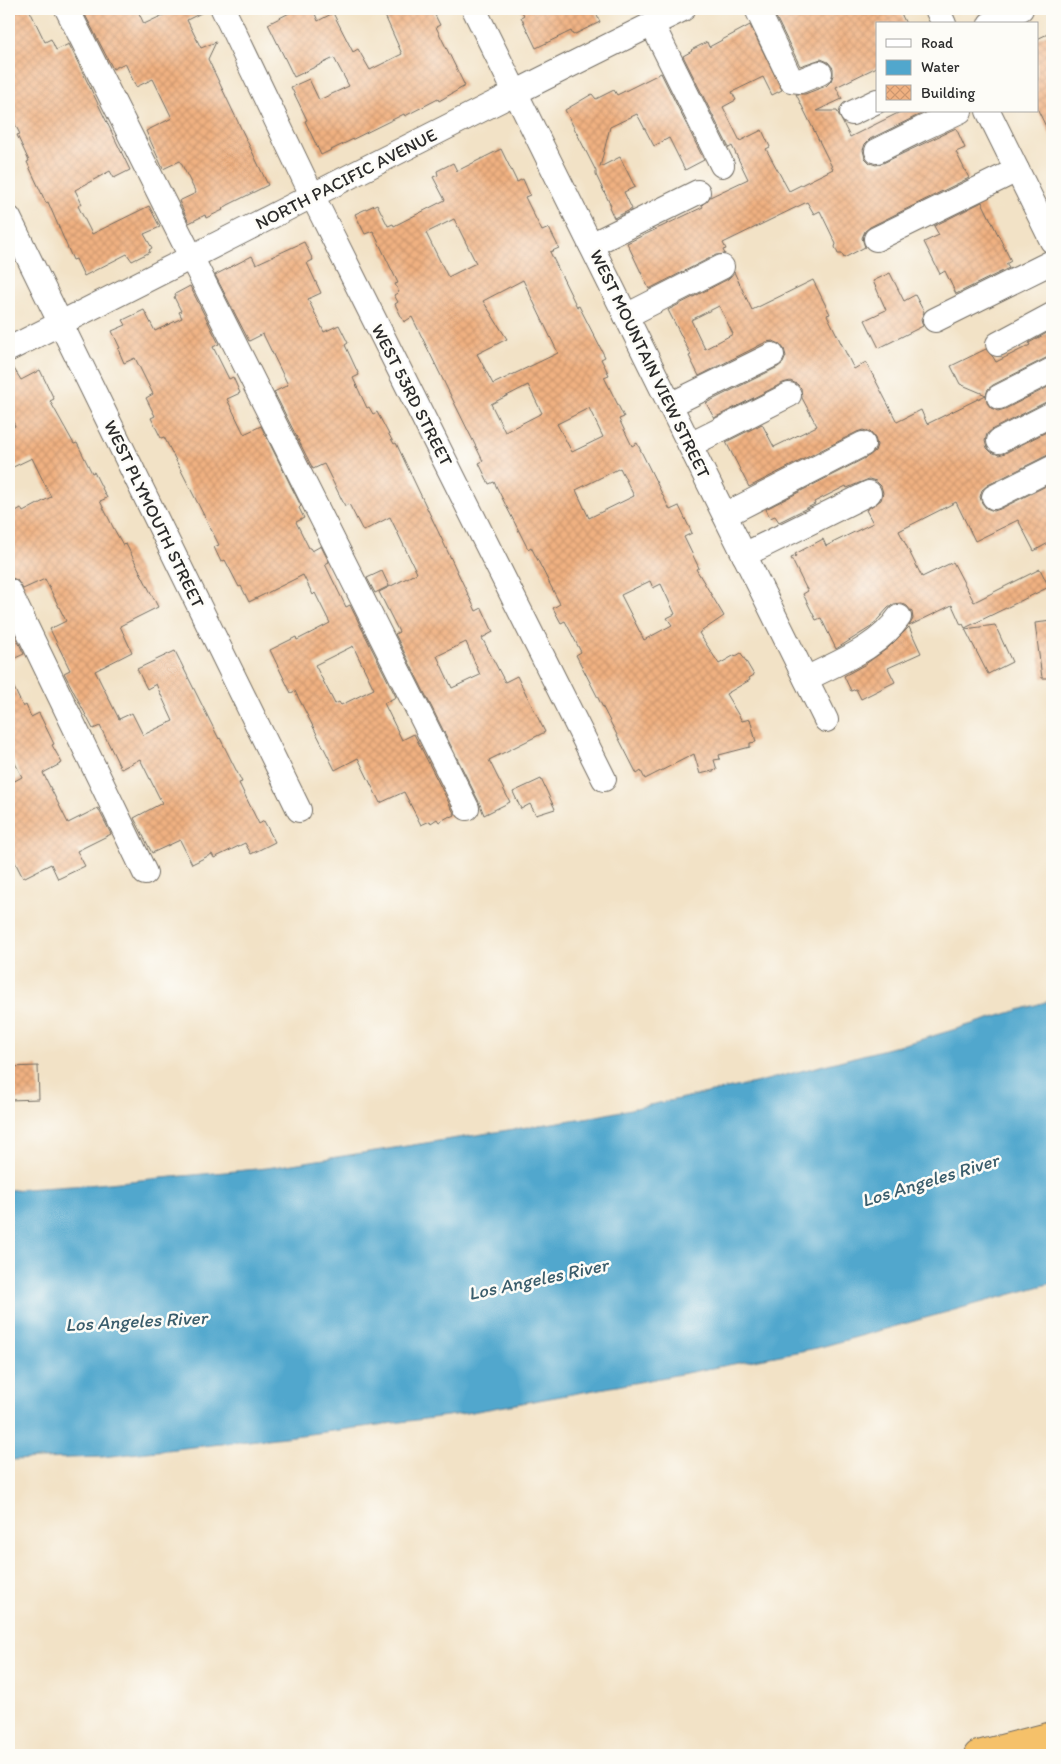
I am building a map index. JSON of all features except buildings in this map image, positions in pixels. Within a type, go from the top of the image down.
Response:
[{"type":"highway","points":[[978,1755],[1052,1736]]},
{"type":"street","points":[[67,9],[467,808]]},
{"type":"street","name":"WEST 53RD STREET","points":[[223,9],[312,197],[604,779]]},
{"type":"street","name":"WEST MOUNTAIN VIEW STREET","points":[[474,9],[826,720]]},
{"type":"street","name":"NORTH PACIFIC AVENUE","points":[[9,349],[192,258],[515,92],[683,9]]},
{"type":"street","points":[[757,9],[791,80],[800,81],[820,73]]},
{"type":"street","points":[[937,9],[943,22]]},
{"type":"street","points":[[994,22],[1021,9]]},
{"type":"street","points":[[652,24],[722,165]]},
{"type":"street","points":[[852,113],[876,101]]},
{"type":"street","points":[[877,152],[958,112]]},
{"type":"street","points":[[988,112],[1052,241]]},
{"type":"street","points":[[876,239],[1017,170]]},
{"type":"street","points":[[591,245],[698,192]]},
{"type":"street","name":"WEST PLYMOUTH STREET","points":[[9,218],[299,810]]},
{"type":"street","points":[[935,320],[1052,262]]},
{"type":"street","points":[[626,316],[722,267]]},
{"type":"street","points":[[998,344],[1052,315]]},
{"type":"street","points":[[670,405],[772,355]]},
{"type":"street","points":[[999,397],[1052,370]]},
{"type":"street","points":[[690,445],[789,395]]},
{"type":"street","points":[[999,441],[1052,414]]},
{"type":"street","points":[[725,516],[863,444]]},
{"type":"street","points":[[994,497],[1052,468]]},
{"type":"street","points":[[748,562],[864,503]]},
{"type":"street","points":[[9,591],[145,873]]},
{"type":"street","points":[[806,679],[876,642],[892,627],[899,617]]},
{"type":"water","name":"Los Angeles River","points":[[1052,1000],[1052,1283],[817,1348],[455,1415],[294,1436],[102,1457],[9,1460],[9,1190],[87,1185],[267,1168],[597,1116],[755,1083],[916,1041]]}]
